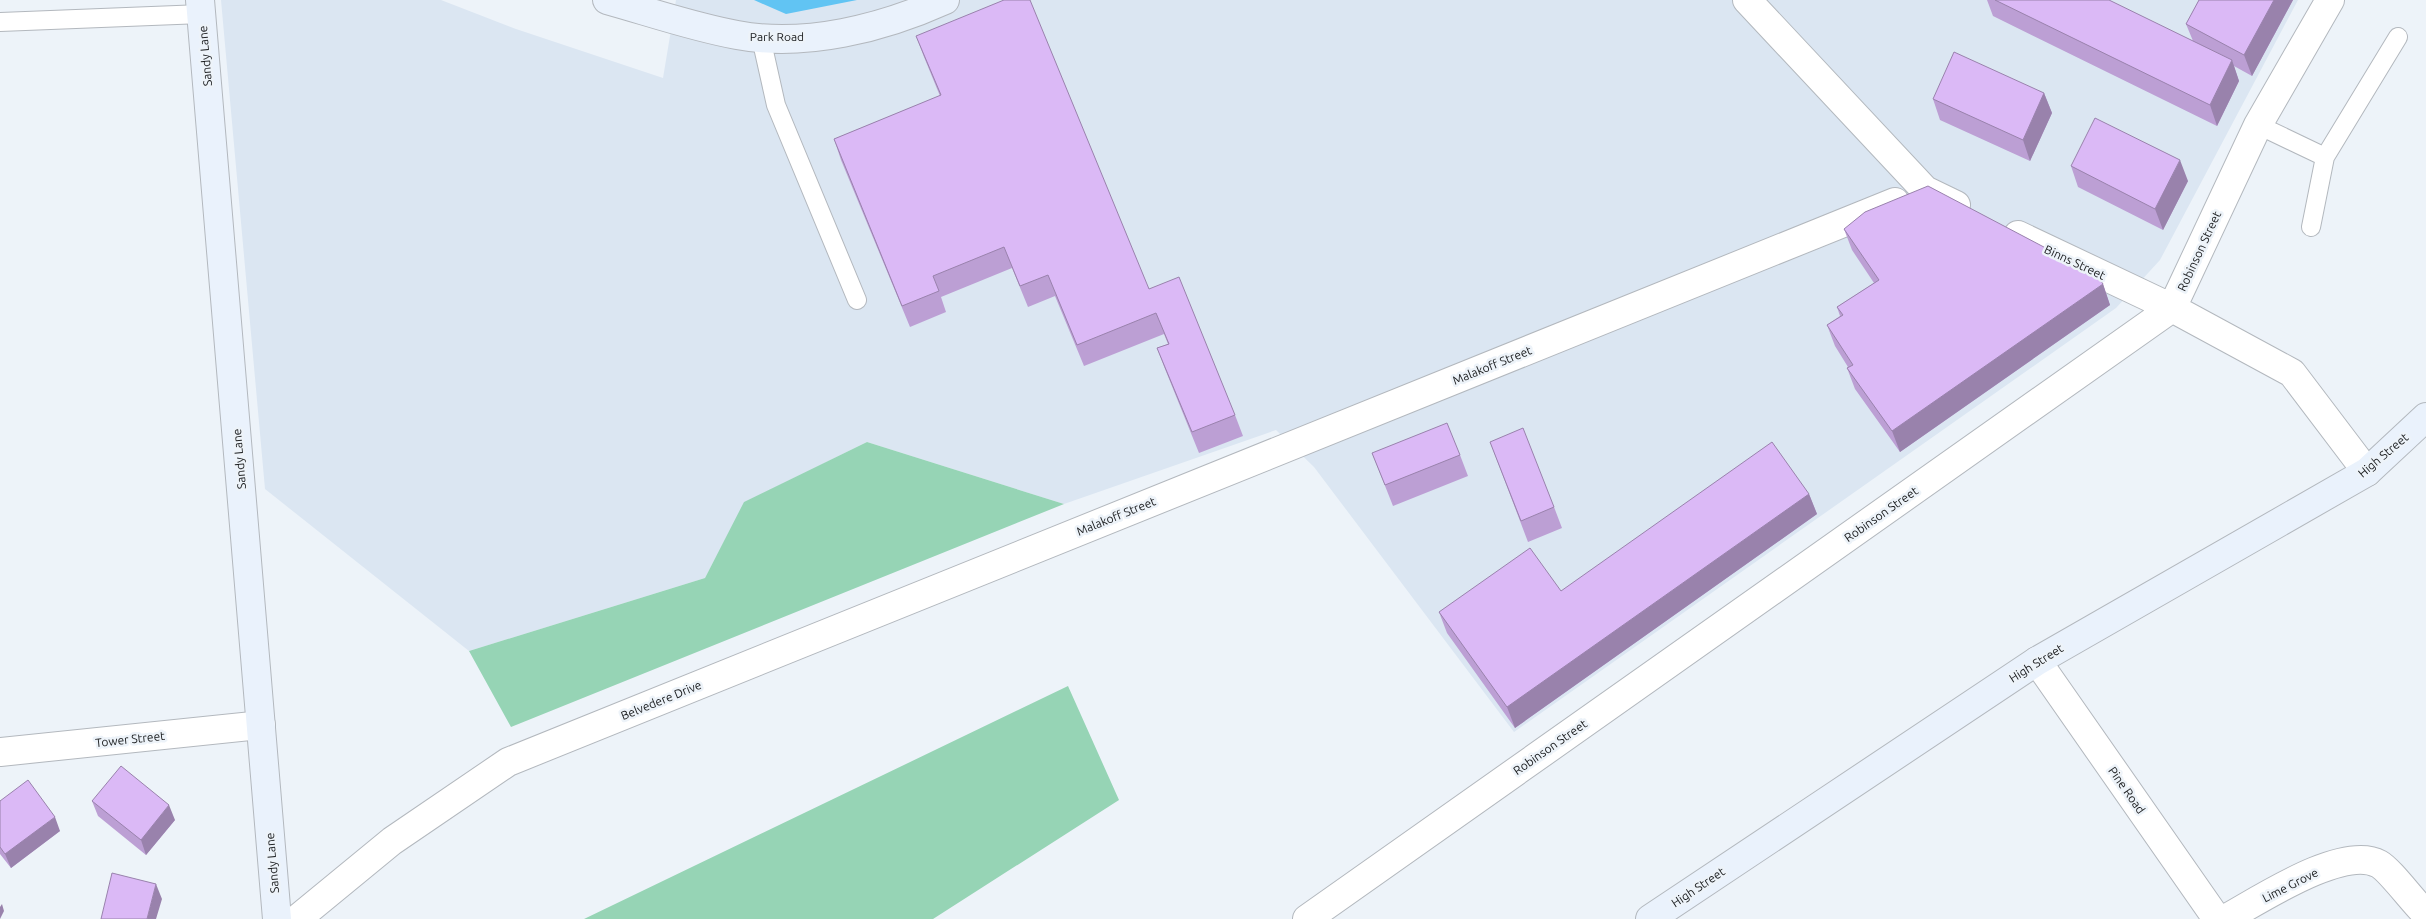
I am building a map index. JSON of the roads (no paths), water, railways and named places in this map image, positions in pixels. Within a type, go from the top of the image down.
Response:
[{"type":"main road","name":"Park Road","points":[[607,0],[707,29],[761,38],[798,38],[876,25],[945,0]]},
{"type":"main road","name":"Sandy Lane","points":[[201,7],[276,919]]},
{"type":"main road","name":"High Street","points":[[1650,919],[2037,661],[2367,472],[2426,417]]},
{"type":"street","name":"Binns Street","points":[[1748,0],[1925,190],[2172,308],[2292,373],[2367,472]]},
{"type":"street","name":"Robinson Street","points":[[1307,919],[2172,308],[2258,125],[2330,0]]},
{"type":"street","name":"Malakoff Street","points":[[1058,540],[1925,190]]},
{"type":"street","name":"Belvedere Drive","points":[[298,919],[392,841],[508,762],[1058,540]]},
{"type":"street","name":"Pine Road","points":[[2037,661],[2217,919]]},
{"type":"street","name":"Tower Street","points":[[0,752],[260,725]]},
{"type":"street","name":"Lime Grove","points":[[2225,919],[2304,876],[2353,859],[2379,864],[2426,914]]},
{"type":"lane","points":[[0,22],[201,7]]},
{"type":"lane","points":[[2311,227],[2325,157],[2398,37]]},
{"type":"lane","points":[[761,38],[776,104],[857,300]]},
{"type":"lane","points":[[2258,125],[2325,157]]},
{"type":"water","points":[[754,0],[857,0],[786,14]]}]
